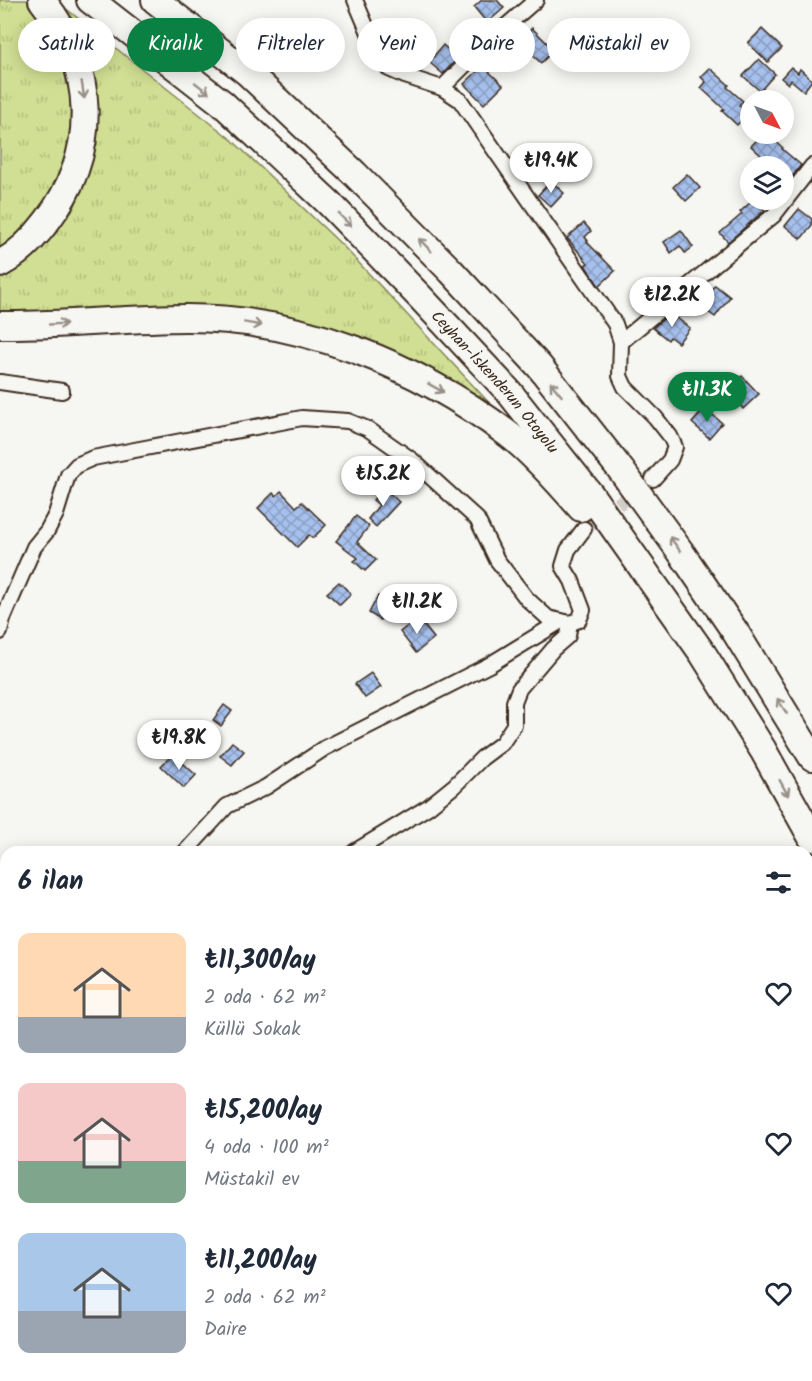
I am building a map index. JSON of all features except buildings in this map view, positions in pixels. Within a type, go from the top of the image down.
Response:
[{"type":"highway","points":[[0,264],[36,235],[60,204],[77,168],[85,133],[84,92],[74,50],[42,0]]},
{"type":"highway","name":"Ceyhan-İskenderun Otoyolu","points":[[90,0],[222,103],[422,298],[509,392],[590,494],[703,654],[763,750],[812,838]]},
{"type":"highway","points":[[155,0],[248,73]]},
{"type":"highway","points":[[160,0],[248,73],[355,174],[451,271],[539,366],[621,470],[680,551],[736,633],[812,757]]},
{"type":"highway","points":[[0,326],[188,318],[245,323],[301,333],[356,350],[422,380],[468,406],[510,435],[579,505],[697,656],[763,750]]},
{"type":"street","points":[[355,0],[378,54],[389,69],[442,88],[460,100],[615,324],[621,342],[620,376],[625,387],[655,417],[670,436],[675,447],[670,460],[653,479]]},
{"type":"street","points":[[442,88],[491,39],[536,0]]},
{"type":"street","points":[[621,342],[774,215],[812,166]]},
{"type":"street","points":[[0,382],[62,391]]},
{"type":"street","points":[[0,632],[3,618],[34,547],[47,531],[56,514],[68,476],[77,465],[93,458],[302,418],[348,421],[368,429],[412,460],[477,519],[496,560],[527,599],[548,618],[566,622]]},
{"type":"street","points":[[190,846],[227,806],[266,787],[325,748],[489,665],[566,622],[579,620],[583,610],[572,581],[563,566],[568,550],[584,530]]},
{"type":"street","points":[[364,846],[428,807],[502,743],[514,724],[514,702],[519,689],[553,649],[568,636],[566,622]]},
{"type":"green space","points":[[0,0],[29,0],[41,18],[18,18],[18,72],[64,72],[70,94],[71,135],[62,177],[36,217],[0,255]]},
{"type":"green space","points":[[55,0],[78,18],[61,18]]},
{"type":"green space","points":[[115,47],[127,57],[127,72],[146,72],[232,140],[344,247],[507,422],[347,338],[0,313],[0,279],[33,257],[74,208],[90,166],[96,123],[79,72],[115,72]]},
{"type":"tunnel","points":[[584,529],[639,489]]}]
